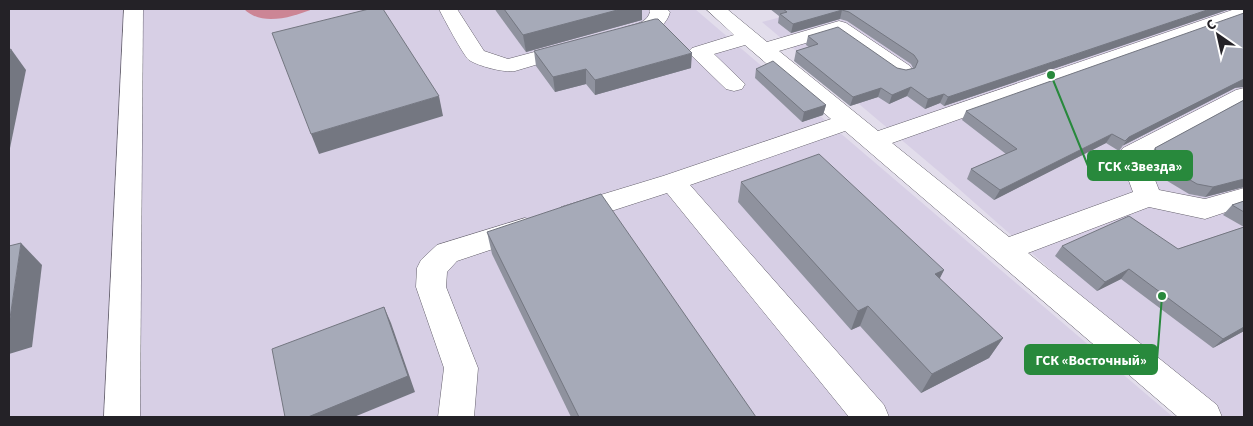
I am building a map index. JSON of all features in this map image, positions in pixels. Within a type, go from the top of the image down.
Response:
[{"type":"street","points":[[122,417],[133,9]]},
{"type":"street","points":[[448,9],[476,55],[507,66],[654,25],[659,17],[660,12],[658,9]]},
{"type":"street","points":[[715,9],[1204,417]]},
{"type":"street","points":[[818,12],[902,72]]},
{"type":"street","points":[[874,141],[1244,12]]},
{"type":"street","points":[[734,84],[699,52],[839,27]]},
{"type":"street","points":[[1148,197],[1132,154],[1244,95]]},
{"type":"street","points":[[456,417],[461,368],[431,287],[432,268],[447,253],[672,182],[849,121]]},
{"type":"street","points":[[672,182],[871,417]]},
{"type":"street","points":[[1004,250],[1148,197],[1206,209],[1244,197]]},
{"type":"shaded area","points":[[9,9],[695,9],[1173,417],[9,417]]},
{"type":"shaded area","points":[[244,9],[313,9],[287,17],[268,19],[259,18]]},
{"type":"shaded area","points":[[812,9],[1244,9],[1244,417],[1218,417],[943,175],[762,22]]},
{"type":"building","points":[[369,9],[383,9],[439,96],[311,134],[272,33]]},
{"type":"building","points":[[504,9],[621,9],[523,35]]},
{"type":"building","points":[[783,9],[1210,9],[948,97],[944,94],[928,99],[911,87],[892,95],[881,88],[853,97],[796,51],[818,44],[808,36],[838,27],[897,68],[906,70],[915,68],[918,61],[914,55],[849,12],[842,10],[793,24],[780,14],[787,12]]},
{"type":"building","points":[[1244,13],[1244,79],[1129,137],[1125,141],[1112,134],[1000,190],[971,169],[1017,149],[966,111]]},
{"type":"building","points":[[658,19],[692,53],[595,80],[586,69],[553,77],[534,51]]},
{"type":"building","points":[[773,61],[826,105],[804,112],[756,69]]},
{"type":"building","points":[[1244,100],[1244,179],[1213,187],[1197,184],[1161,163],[1155,148]]},
{"type":"building","points":[[819,154],[944,270],[935,274],[1003,338],[932,374],[868,306],[858,311],[741,182]]},
{"type":"building","points":[[601,194],[756,417],[579,417],[487,232]]},
{"type":"building","points":[[1244,201],[1244,212],[1232,205]]},
{"type":"building","points":[[1129,216],[1178,249],[1244,227],[1244,327],[1223,339],[1129,269],[1105,282],[1062,246]]},
{"type":"building","points":[[21,243],[9,325],[9,246]]},
{"type":"building","points":[[384,307],[408,376],[308,417],[285,417],[272,349]]},
{"type":"place","name":"ГСК «Звезда»","points":[[1051,75]]},
{"type":"place","name":"ГСК «Восточный»","points":[[1162,296]]}]
